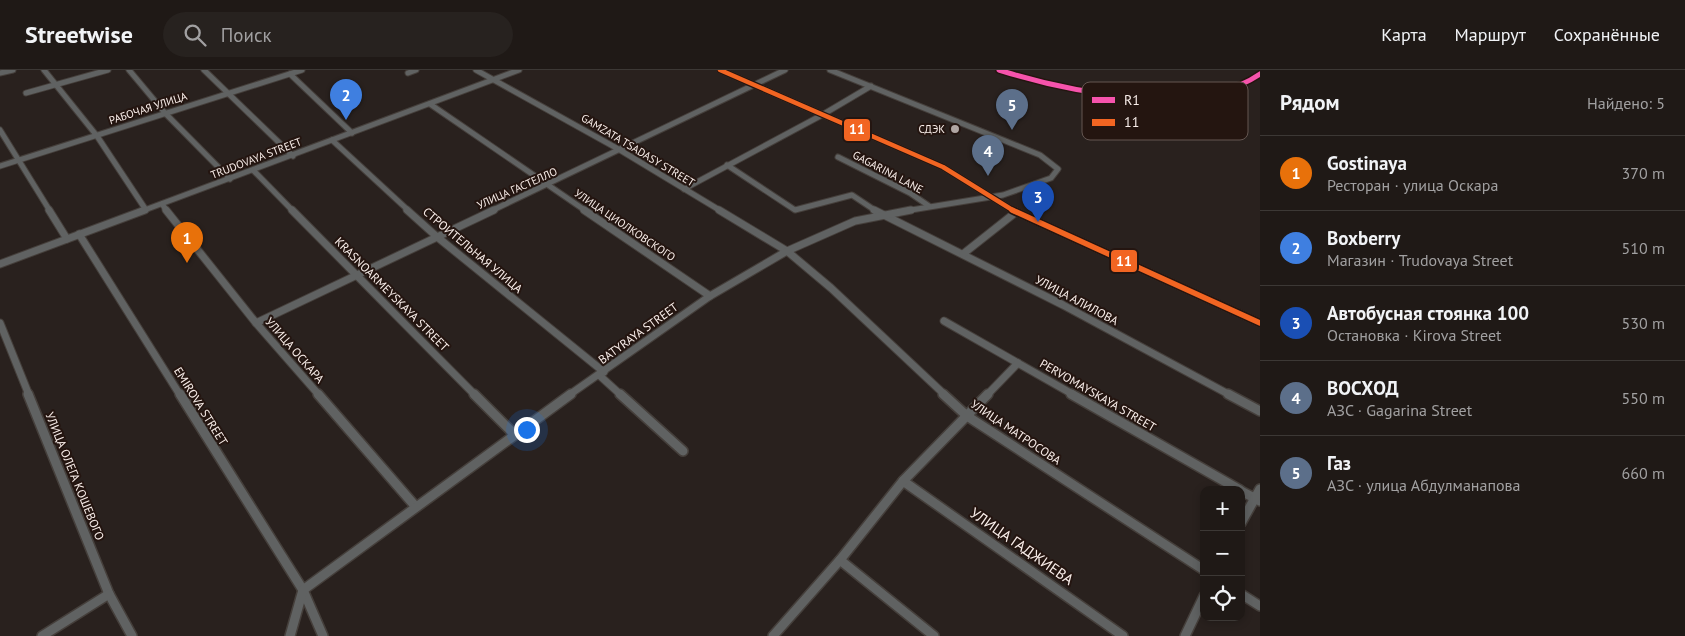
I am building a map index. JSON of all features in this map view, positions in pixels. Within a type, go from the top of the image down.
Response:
[{"type":"street","points":[[0,74],[13,70]]},
{"type":"street","points":[[44,70],[97,136],[146,210]]},
{"type":"street","points":[[26,93],[108,70]]},
{"type":"street","points":[[129,70],[165,113],[230,179]]},
{"type":"street","points":[[204,70],[230,93],[293,156]]},
{"type":"street","name":"РАБОЧАЯ УЛИЦА","points":[[0,166],[302,70]]},
{"type":"street","points":[[408,73],[416,70]]},
{"type":"street","name":"GAMZATA TSADASY STREET","points":[[476,70],[553,111],[787,251]]},
{"type":"street","name":"TRUDOVAYA STREET","points":[[0,264],[519,70]]},
{"type":"street","points":[[720,70],[943,167],[1016,212],[1260,324]]},
{"type":"street","name":"УЛИЦА ГАСТЕЛЛО","points":[[256,323],[436,236],[548,186],[785,70]]},
{"type":"street","points":[[830,70],[871,86]]},
{"type":"street","points":[[290,74],[352,133]]},
{"type":"street","points":[[684,189],[822,115],[871,86]]},
{"type":"street","name":"BATYRAYA STREET","points":[[303,590],[514,434],[710,296],[787,251],[840,227],[882,215],[929,206],[992,198],[1030,187],[1051,178],[1058,169],[1048,159],[871,86]]},
{"type":"street","name":"УЛИЦА ЦИОЛКОВСКОГО","points":[[430,104],[710,296]]},
{"type":"street","points":[[0,130],[67,239]]},
{"type":"street","name":"СТРОИТЕЛЬНАЯ УЛИЦА","points":[[332,140],[436,236],[601,374],[683,451]]},
{"type":"street","name":"GAGARINA LANE","points":[[838,157],[910,193],[929,206]]},
{"type":"street","name":"УЛИЦА АЛИЛОВА","points":[[727,165],[796,210],[852,195],[882,215],[1064,305],[1260,411]]},
{"type":"street","name":"KRASNOARMEYSKAYA STREET","points":[[253,170],[514,434]]},
{"type":"street","name":"УЛИЦА ОСКАРА","points":[[162,204],[256,323],[416,507]]},
{"type":"street","points":[[963,254],[1016,212]]},
{"type":"street","name":"EMIROVA STREET","points":[[79,234],[303,590],[323,636]]},
{"type":"street","name":"УЛИЦА МАТРОСОВА","points":[[787,251],[831,288],[967,416],[1200,567]]},
{"type":"street","name":"PERVOMAYSKAYA STREET","points":[[944,321],[1233,486]]},
{"type":"street","name":"УЛИЦА ОЛЕГА КОШЕВОГО","points":[[0,323],[109,594],[132,636]]},
{"type":"street","points":[[773,636],[840,560],[904,481],[1018,363]]},
{"type":"street","name":"УЛИЦА ГАДЖИЕВА","points":[[904,481],[1123,636]]},
{"type":"street","points":[[1245,517],[1257,500],[1260,489]]},
{"type":"street","name":"PERVOMAYSKAYA STREET","points":[[1245,493],[1257,500]]},
{"type":"street","points":[[840,560],[934,636]]},
{"type":"street","points":[[290,636],[303,590]]},
{"type":"street","points":[[42,636],[109,594]]},
{"type":"street","points":[[1245,597],[1260,606]]},
{"type":"street","points":[[1185,636],[1200,604]]},
{"type":"transit line","name":"11","points":[[720,70],[943,167],[1016,212],[1260,323]]},
{"type":"transit line","name":"R1","points":[[999,70],[1044,83],[1082,91]]},
{"type":"transit line","name":"R1","points":[[1248,82],[1260,74]]},
{"type":"place","name":"Boxberry","points":[[346,120]]},
{"type":"place","name":"СДЭК","points":[[955,129]]},
{"type":"place","name":"Газ","points":[[1012,130]]},
{"type":"place","name":"ВОСХОД","points":[[988,176]]},
{"type":"place","name":"Автобусная стоянка 100","points":[[1038,222]]},
{"type":"place","name":"Gostinaya","points":[[187,263]]}]
